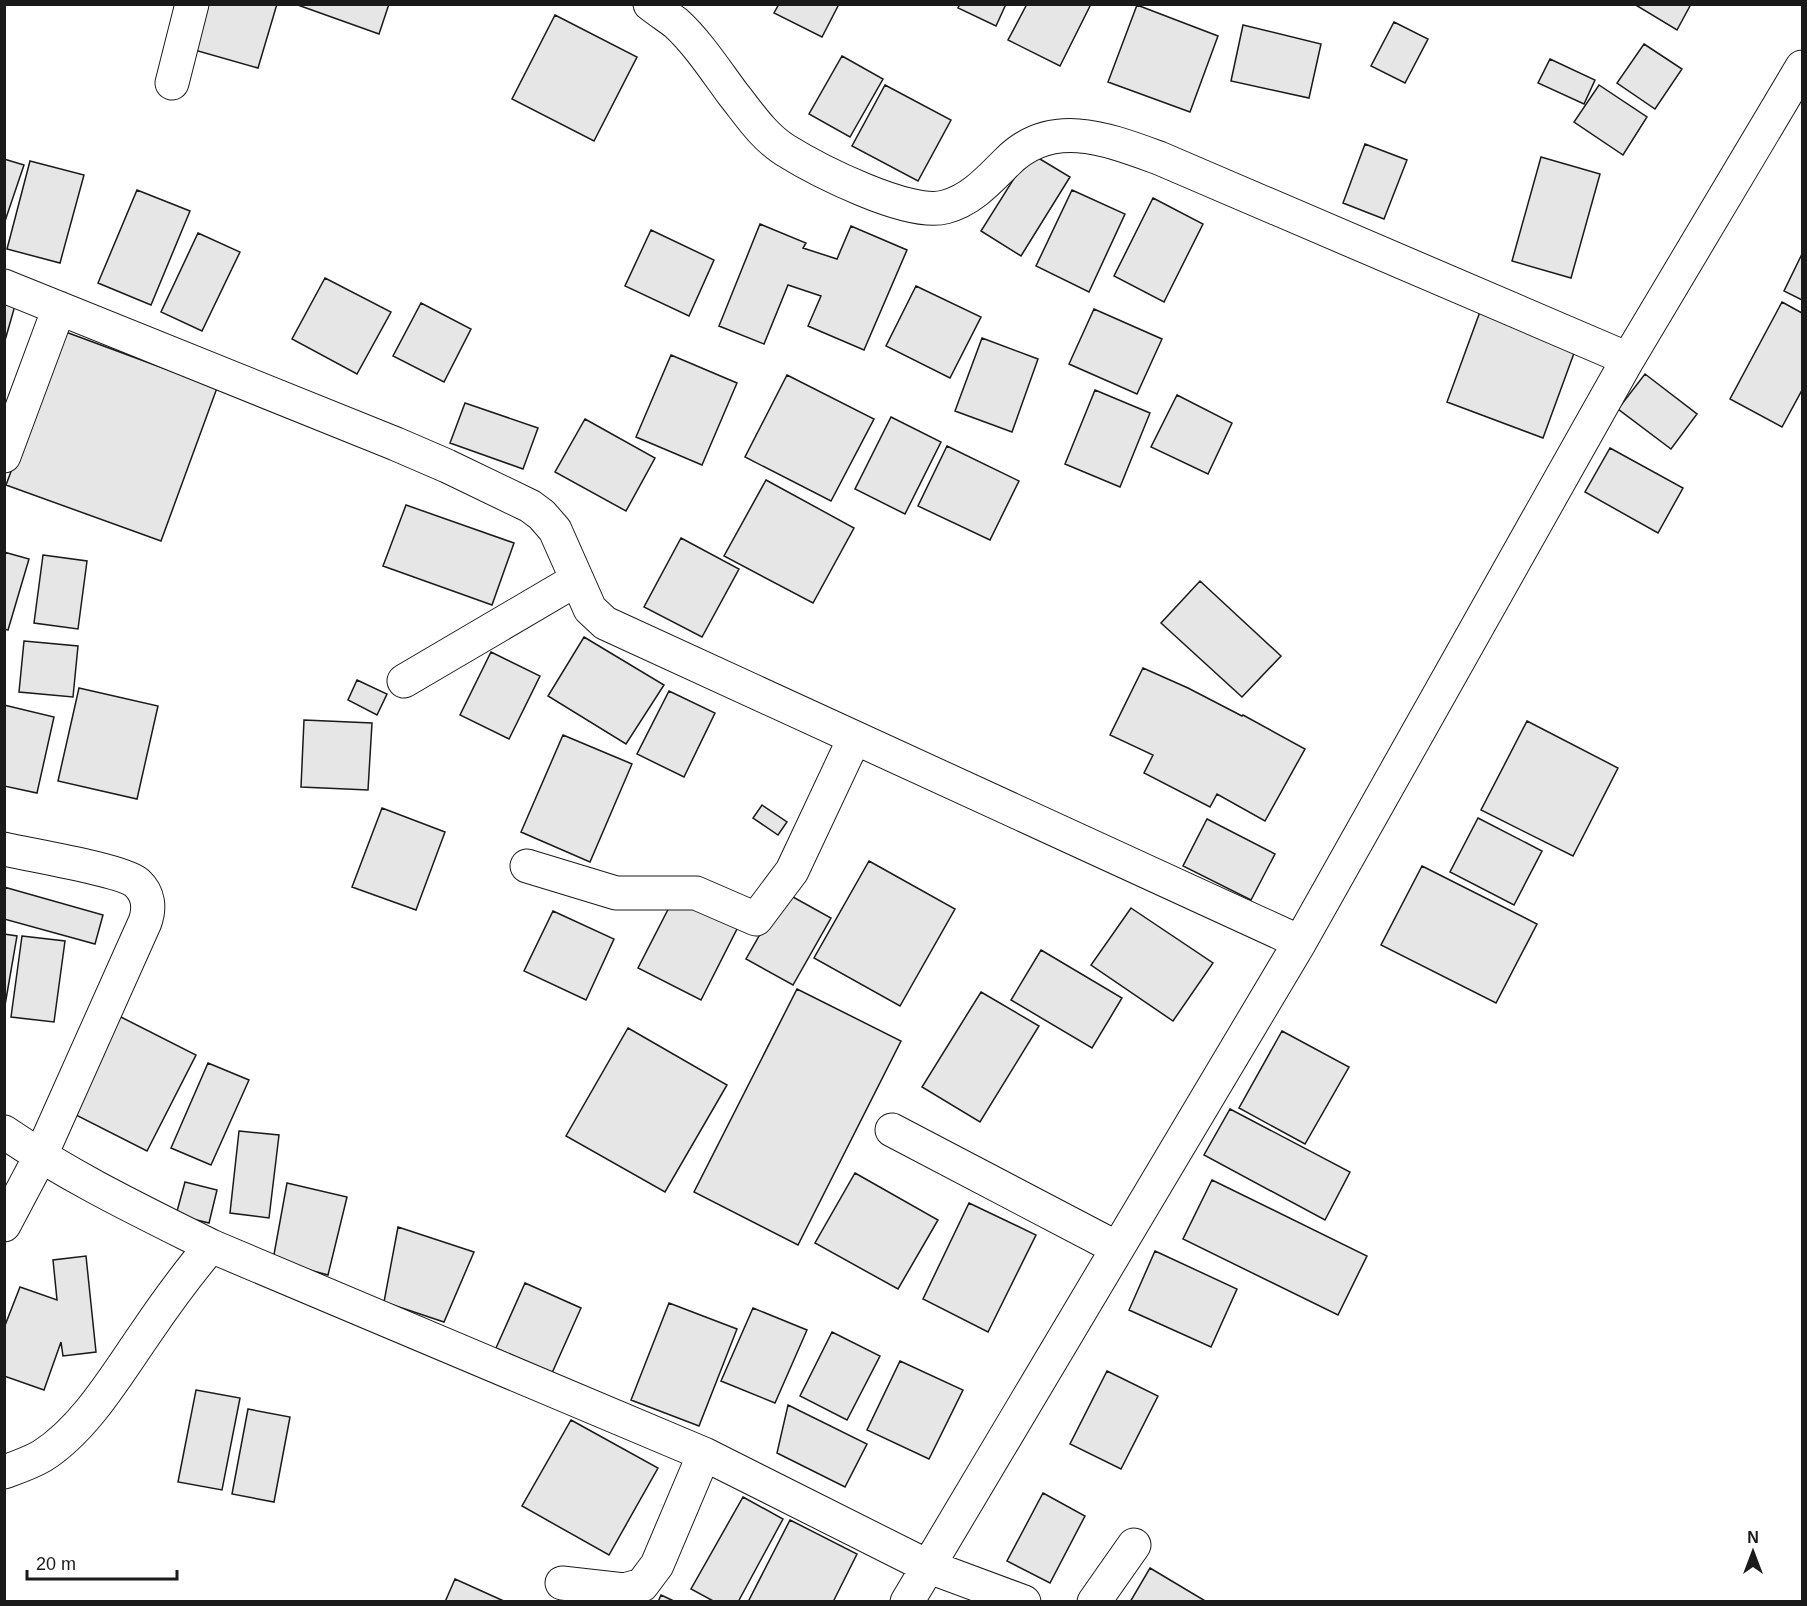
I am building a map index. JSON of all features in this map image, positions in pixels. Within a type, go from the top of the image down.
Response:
[{"type":"street","points":[[172,83],[192,4]]},
{"type":"street","points":[[650,4],[677,25],[760,129],[783,149],[822,170],[893,200],[922,208],[945,207],[973,195],[1026,146],[1061,136],[1081,135],[1105,139],[1159,158],[1628,359]]},
{"type":"street","points":[[907,1602],[1300,942],[1628,359],[1803,67]]},
{"type":"street","points":[[4,286],[396,444],[515,498],[542,515],[555,530],[590,609],[605,623],[1300,942]]},
{"type":"street","points":[[4,456],[59,308]]},
{"type":"street","points":[[404,681],[576,580]]},
{"type":"street","points":[[527,866],[616,893],[696,893],[756,920],[792,871],[854,739]]},
{"type":"street","points":[[4,849],[106,871],[132,880],[142,889],[148,901],[145,922],[40,1157],[4,1225]]},
{"type":"street","points":[[892,1130],[1117,1248]]},
{"type":"street","points":[[4,1132],[40,1157],[211,1246],[704,1454],[927,1566],[1024,1602]]},
{"type":"street","points":[[4,1472],[43,1455],[73,1430],[95,1405],[179,1284],[211,1246]]},
{"type":"street","points":[[562,1583],[624,1590],[642,1585],[657,1565],[704,1454]]},
{"type":"street","points":[[1094,1602],[1134,1545]]},
{"type":"building","points":[[204,4],[277,4],[258,68],[191,49]]},
{"type":"building","points":[[295,4],[389,4],[379,34]]},
{"type":"building","points":[[779,4],[839,4],[822,37],[774,13]]},
{"type":"building","points":[[960,4],[1006,4],[996,26],[958,8]]},
{"type":"building","points":[[1027,4],[1091,4],[1060,66],[1008,40]]},
{"type":"building","points":[[1634,4],[1691,4],[1677,30]]},
{"type":"building","points":[[1137,5],[1218,36],[1190,112],[1108,82]]},
{"type":"building","points":[[555,15],[637,57],[594,141],[512,99]]},
{"type":"building","points":[[1394,22],[1428,39],[1405,83],[1371,66]]},
{"type":"building","points":[[1243,25],[1321,44],[1309,98],[1231,81]]},
{"type":"building","points":[[1644,44],[1682,69],[1655,109],[1617,83]]},
{"type":"building","points":[[842,56],[883,79],[850,137],[809,114]]},
{"type":"building","points":[[1550,59],[1595,80],[1584,104],[1538,83]]},
{"type":"building","points":[[885,85],[951,120],[918,181],[852,146]]},
{"type":"building","points":[[1599,85],[1647,117],[1623,155],[1574,122]]},
{"type":"building","points":[[1365,144],[1407,160],[1384,219],[1343,203]]},
{"type":"building","points":[[1030,153],[1070,177],[1021,256],[981,231]]},
{"type":"building","points":[[1541,157],[1600,174],[1571,278],[1512,261]]},
{"type":"building","points":[[4,159],[24,165],[4,224]]},
{"type":"building","points":[[30,161],[84,175],[60,263],[7,249]]},
{"type":"building","points":[[137,190],[190,211],[151,305],[98,283]]},
{"type":"building","points":[[1072,190],[1125,214],[1089,292],[1036,266]]},
{"type":"building","points":[[1153,198],[1203,224],[1164,302],[1114,276]]},
{"type":"building","points":[[760,224],[806,243],[803,248],[837,259],[851,226],[907,250],[864,350],[808,326],[821,296],[788,285],[764,344],[719,326]]},
{"type":"building","points":[[651,230],[714,260],[689,316],[625,286]]},
{"type":"building","points":[[198,233],[240,252],[202,331],[161,312]]},
{"type":"building","points":[[1802,254],[1802,300],[1784,291]]},
{"type":"building","points":[[325,278],[391,312],[357,374],[292,339]]},
{"type":"building","points":[[916,286],[981,317],[950,378],[886,346]]},
{"type":"building","points":[[4,299],[16,302],[4,344]]},
{"type":"building","points":[[1782,302],[1802,313],[1802,390],[1782,427],[1730,399]]},
{"type":"building","points":[[421,303],[471,329],[444,382],[393,356]]},
{"type":"building","points":[[1094,309],[1162,339],[1137,394],[1069,364]]},
{"type":"building","points":[[1481,309],[1577,345],[1543,438],[1447,402]]},
{"type":"building","points":[[63,331],[217,388],[161,541],[6,485]]},
{"type":"building","points":[[982,338],[1038,359],[1012,432],[955,411]]},
{"type":"building","points":[[671,355],[737,383],[702,465],[636,437]]},
{"type":"building","points":[[1645,374],[1697,414],[1671,449],[1618,409]]},
{"type":"building","points":[[787,375],[874,419],[831,501],[745,457]]},
{"type":"building","points":[[1095,390],[1150,413],[1120,487],[1065,464]]},
{"type":"building","points":[[1177,395],[1232,423],[1208,474],[1151,447]]},
{"type":"building","points":[[465,403],[538,428],[523,469],[450,443]]},
{"type":"building","points":[[891,417],[941,442],[905,514],[855,489]]},
{"type":"building","points":[[585,419],[655,458],[626,511],[555,472]]},
{"type":"building","points":[[947,446],[1019,481],[990,540],[918,506]]},
{"type":"building","points":[[1610,448],[1683,488],[1658,533],[1585,492]]},
{"type":"building","points":[[766,480],[854,528],[813,603],[724,556]]},
{"type":"building","points":[[406,505],[514,543],[492,605],[383,566]]},
{"type":"building","points":[[681,538],[739,569],[702,637],[644,607]]},
{"type":"building","points":[[4,552],[29,559],[8,630],[4,629]]},
{"type":"building","points":[[43,555],[87,561],[78,629],[34,623]]},
{"type":"building","points":[[1200,581],[1281,656],[1242,697],[1161,623]]},
{"type":"building","points":[[584,637],[664,685],[626,744],[548,696]]},
{"type":"building","points":[[24,641],[78,646],[73,697],[19,692]]},
{"type":"building","points":[[491,652],[540,676],[509,739],[460,715]]},
{"type":"building","points":[[1143,668],[1243,715],[1305,749],[1265,821],[1217,794],[1210,807],[1144,773],[1153,755],[1110,735]]},
{"type":"building","points":[[357,680],[387,694],[377,715],[348,700]]},
{"type":"building","points":[[79,688],[158,706],[137,799],[58,781]]},
{"type":"building","points":[[669,691],[715,713],[684,777],[637,754]]},
{"type":"building","points":[[4,705],[54,717],[37,793],[4,786]]},
{"type":"building","points":[[304,720],[372,723],[368,790],[301,787]]},
{"type":"building","points":[[1527,721],[1618,768],[1573,856],[1481,810]]},
{"type":"building","points":[[563,735],[632,764],[590,862],[521,832]]},
{"type":"building","points":[[762,805],[787,822],[778,835],[753,818]]},
{"type":"building","points":[[382,808],[445,832],[416,910],[352,887]]},
{"type":"building","points":[[1478,818],[1542,851],[1514,905],[1450,872]]},
{"type":"building","points":[[1207,819],[1275,854],[1251,900],[1183,866]]},
{"type":"building","points":[[869,861],[955,909],[900,1006],[814,958]]},
{"type":"building","points":[[1422,866],[1537,924],[1496,1003],[1381,945]]},
{"type":"building","points":[[4,887],[103,915],[95,944],[4,919]]},
{"type":"building","points":[[784,892],[831,918],[793,985],[746,959]]},
{"type":"building","points":[[676,894],[739,925],[701,1000],[638,968]]},
{"type":"building","points":[[1131,908],[1213,963],[1173,1021],[1091,965]]},
{"type":"building","points":[[553,911],[614,939],[586,1000],[524,971]]},
{"type":"building","points":[[4,934],[17,936],[4,1011]]},
{"type":"building","points":[[22,936],[65,941],[54,1022],[11,1017]]},
{"type":"building","points":[[1041,950],[1122,998],[1092,1048],[1011,1000]]},
{"type":"building","points":[[797,989],[901,1041],[798,1245],[694,1192]]},
{"type":"building","points":[[981,992],[1039,1026],[980,1122],[922,1087]]},
{"type":"building","points":[[119,1016],[196,1055],[147,1151],[70,1112]]},
{"type":"building","points":[[628,1028],[727,1085],[665,1192],[566,1136]]},
{"type":"building","points":[[1282,1031],[1349,1067],[1305,1144],[1239,1108]]},
{"type":"building","points":[[208,1063],[249,1080],[211,1165],[171,1148]]},
{"type":"building","points":[[1230,1109],[1350,1172],[1325,1220],[1204,1155]]},
{"type":"building","points":[[239,1131],[279,1135],[269,1218],[230,1213]]},
{"type":"building","points":[[855,1173],[938,1220],[898,1289],[815,1243]]},
{"type":"building","points":[[1212,1180],[1367,1256],[1338,1315],[1183,1239]]},
{"type":"building","points":[[185,1182],[217,1190],[209,1223],[176,1215]]},
{"type":"building","points":[[287,1183],[347,1197],[328,1275],[273,1260]]},
{"type":"building","points":[[969,1203],[1036,1235],[988,1332],[923,1299]]},
{"type":"building","points":[[398,1227],[474,1252],[444,1322],[384,1302]]},
{"type":"building","points":[[1155,1251],[1237,1289],[1211,1347],[1129,1310]]},
{"type":"building","points":[[86,1256],[96,1352],[63,1356],[61,1342],[44,1390],[4,1376],[4,1328],[20,1287],[57,1300],[53,1260]]},
{"type":"building","points":[[525,1283],[581,1308],[552,1373],[496,1348]]},
{"type":"building","points":[[669,1303],[737,1329],[699,1426],[631,1400]]},
{"type":"building","points":[[753,1308],[807,1330],[775,1403],[721,1381]]},
{"type":"building","points":[[832,1332],[880,1356],[847,1420],[800,1396]]},
{"type":"building","points":[[900,1361],[963,1390],[929,1459],[867,1430]]},
{"type":"building","points":[[1107,1371],[1158,1396],[1121,1469],[1070,1444]]},
{"type":"building","points":[[196,1390],[240,1398],[222,1490],[178,1482]]},
{"type":"building","points":[[788,1405],[867,1444],[845,1487],[777,1453]]},
{"type":"building","points":[[248,1409],[290,1417],[274,1502],[232,1494]]},
{"type":"building","points":[[571,1420],[658,1468],[609,1555],[522,1506]]},
{"type":"building","points":[[1043,1493],[1085,1516],[1050,1583],[1007,1561]]},
{"type":"building","points":[[743,1497],[783,1519],[738,1602],[715,1602],[691,1589]]},
{"type":"building","points":[[790,1520],[857,1554],[833,1602],[748,1602]]},
{"type":"building","points":[[1150,1568],[1207,1602],[1130,1602]]},
{"type":"building","points":[[455,1579],[506,1602],[445,1602]]},
{"type":"building","points":[[661,1595],[676,1602],[658,1602]]}]
